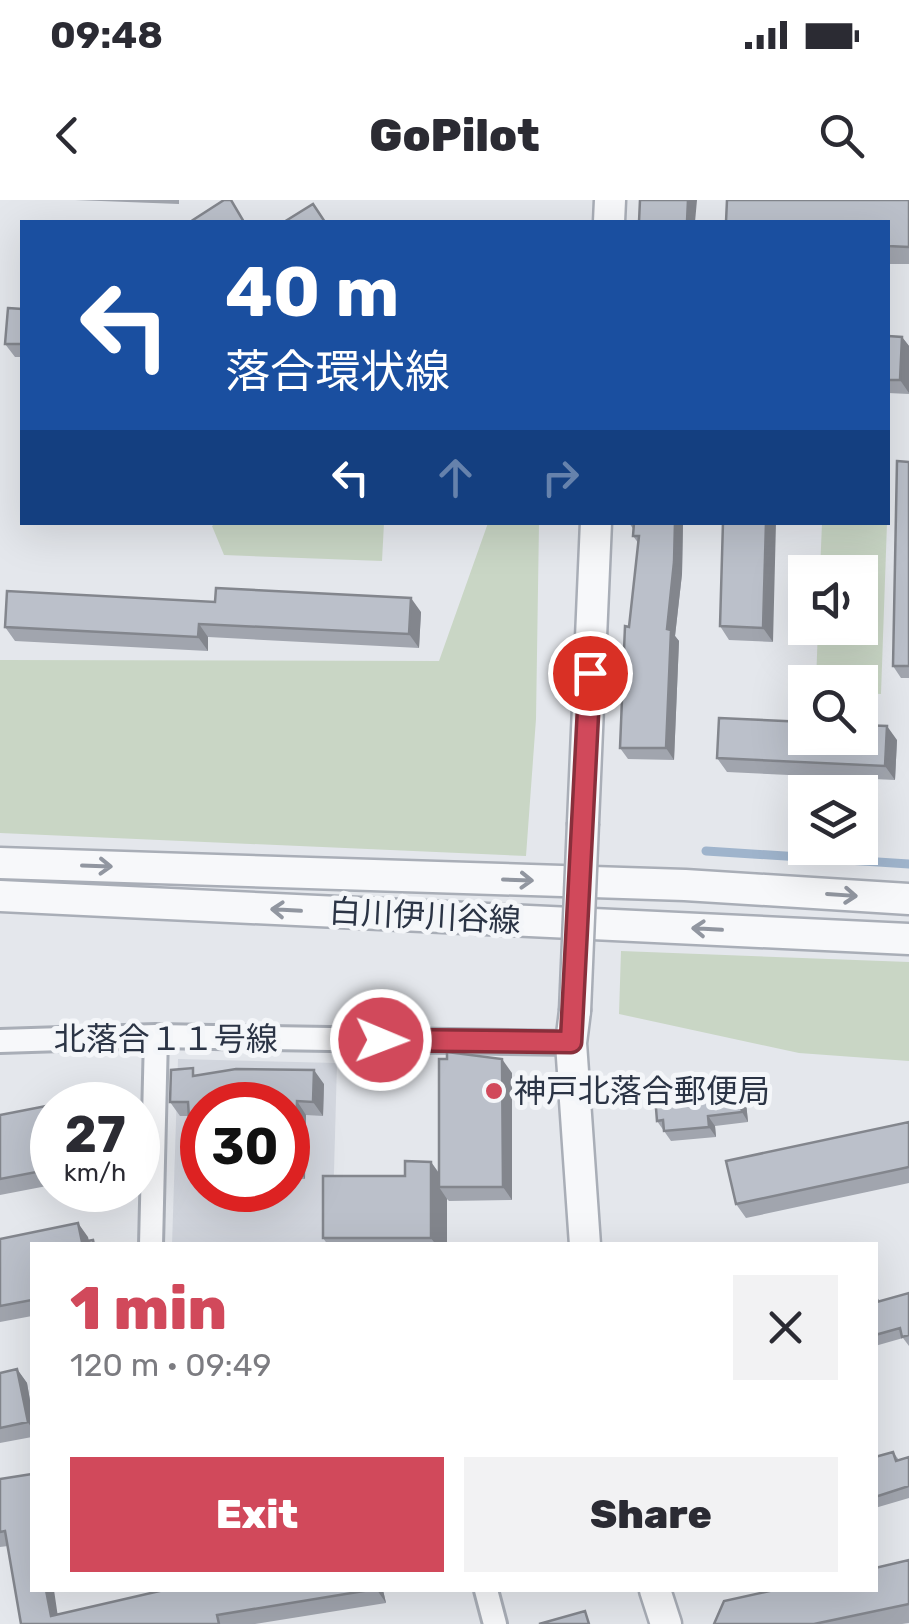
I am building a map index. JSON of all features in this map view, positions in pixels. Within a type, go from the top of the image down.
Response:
[{"type":"street","points":[[585,1242],[571,1042],[596,525]]},
{"type":"street","name":"白川伊川谷線","points":[[0,863],[666,884],[909,899]]},
{"type":"street","name":"白川伊川谷線","points":[[0,896],[909,939]]},
{"type":"street","points":[[150,1242],[156,1036]]},
{"type":"street","name":"北落合１１号線","points":[[0,1042],[156,1036],[571,1042]]},
{"type":"street","points":[[487,1592],[495,1624]]},
{"type":"street","points":[[657,1592],[666,1624]]},
{"type":"shaded area","points":[[178,1059],[337,1063],[332,1242],[172,1242]]},
{"type":"green space","points":[[384,525],[382,561],[224,555],[212,526]]},
{"type":"green space","points":[[487,525],[539,525],[536,719],[526,856],[0,833],[0,660],[439,661]]},
{"type":"green space","points":[[822,525],[887,525],[881,694],[878,665],[817,665],[817,645],[878,645],[878,555],[821,555]]},
{"type":"green space","points":[[621,951],[909,962],[909,1061],[799,1053],[619,1014]]},
{"type":"building","points":[[224,200],[231,200],[243,220],[193,220]]},
{"type":"building","points":[[640,200],[688,200],[687,220],[639,220]]},
{"type":"building","points":[[727,200],[909,200],[909,247],[890,246],[890,220],[726,220]]},
{"type":"building","points":[[313,204],[324,220],[287,220]]},
{"type":"building","points":[[8,308],[20,309],[20,344],[5,344]]},
{"type":"building","points":[[890,336],[902,337],[900,380],[890,380]]},
{"type":"building","points":[[897,461],[909,462],[909,666],[893,666]]},
{"type":"building","points":[[634,525],[675,525],[667,629],[671,630],[666,748],[620,748],[625,626],[629,627],[639,536],[633,536]]},
{"type":"building","points":[[723,525],[766,525],[763,628],[720,626]]},
{"type":"building","points":[[216,588],[411,598],[409,634],[199,624],[198,637],[5,627],[7,591],[215,602]]},
{"type":"building","points":[[719,718],[788,721],[788,755],[878,755],[878,726],[887,726],[885,766],[717,758]]},
{"type":"building","points":[[447,1052],[502,1059],[503,1187],[439,1187],[439,1059],[447,1059]]},
{"type":"building","points":[[193,1068],[193,1076],[236,1069],[314,1070],[313,1102],[310,1082],[180,1082],[180,1102],[170,1102],[171,1070]]},
{"type":"building","points":[[738,1083],[742,1112],[708,1116],[709,1127],[664,1131],[663,1120],[657,1121],[655,1095],[665,1094],[664,1086]]},
{"type":"building","points":[[30,1109],[30,1173],[0,1179],[0,1115]]},
{"type":"building","points":[[909,1122],[909,1167],[736,1204],[726,1161]]},
{"type":"building","points":[[405,1161],[431,1162],[431,1238],[323,1238],[323,1176],[405,1176]]},
{"type":"building","points":[[78,1223],[82,1242],[30,1242],[30,1300],[0,1306],[0,1239]]},
{"type":"building","points":[[909,1293],[909,1335],[902,1337],[900,1328],[878,1334],[878,1302]]},
{"type":"building","points":[[17,1369],[28,1422],[0,1428],[0,1373]]},
{"type":"building","points":[[893,1452],[896,1461],[909,1457],[909,1486],[878,1496],[878,1456]]},
{"type":"building","points":[[30,1474],[30,1592],[46,1592],[51,1616],[155,1592],[358,1592],[217,1615],[219,1624],[21,1624],[5,1531],[0,1532],[0,1479]]},
{"type":"building","points":[[909,1560],[909,1604],[814,1624],[714,1624],[724,1601],[765,1592],[878,1592],[878,1567]]},
{"type":"building","points":[[585,1611],[589,1624],[539,1624]]},
{"type":"waterway","points":[[706,851],[909,864]]},
{"type":"place","name":"神戸北落合郵便局","points":[[494,1091]]},
{"type":"route","points":[[381,1040],[571,1042],[590,673]]}]
